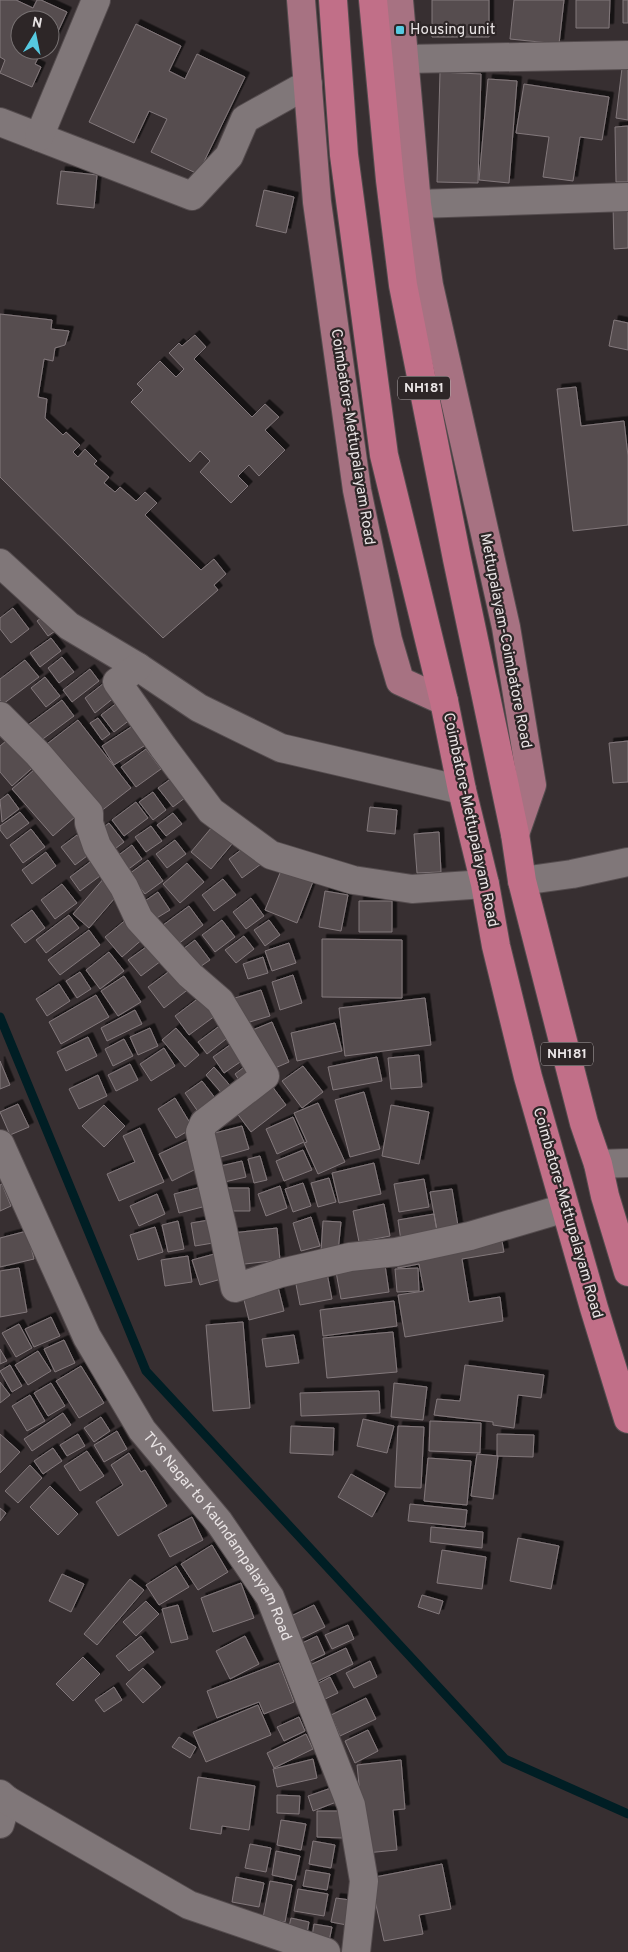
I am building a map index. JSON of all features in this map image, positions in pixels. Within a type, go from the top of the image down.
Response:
[{"type":"highway","name":"NH181","points":[[334,0],[344,155],[384,455],[444,701]]},
{"type":"highway","name":"NH181","points":[[373,0],[390,180],[403,285],[457,558],[515,834]]},
{"type":"highway","name":"Coimbatore-Mettupalayam Road","points":[[444,701],[462,790],[485,884],[496,946],[528,1077],[628,1419]]},
{"type":"highway","name":"Mettupalayam-Coimbatore Road","points":[[515,834],[522,881],[584,1123],[598,1164],[628,1272]]},
{"type":"highway","points":[[528,1077],[570,1066]]},
{"type":"highway","points":[[544,1134],[584,1123]]},
{"type":"main road","name":"Coimbatore-Mettupalayam Road","points":[[302,0],[317,202],[357,490],[388,640],[400,681],[444,701]]},
{"type":"main road","name":"Mettupalayam-Coimbatore Road","points":[[399,0],[400,30],[406,59],[417,204],[429,285],[506,627],[532,785],[515,834]]},
{"type":"street","points":[[40,137],[96,0]]},
{"type":"street","points":[[406,59],[628,55]]},
{"type":"street","points":[[0,122],[192,196],[229,156],[245,119],[308,84]]},
{"type":"street","points":[[417,204],[628,197]]},
{"type":"street","points":[[2,569],[69,626],[138,667],[199,708],[280,748],[462,790]]},
{"type":"street","points":[[138,667],[117,682],[162,747],[211,810],[271,855],[353,880],[412,889],[485,884]]},
{"type":"street","points":[[0,716],[38,754],[89,813],[89,824],[97,846],[124,887],[139,920],[190,976],[220,1001],[265,1076],[204,1123],[200,1132],[235,1288],[281,1273],[341,1259],[396,1252],[470,1236],[566,1208]]},
{"type":"street","points":[[522,881],[572,874],[628,862]]},
{"type":"street","name":"TVS Nagar to Kaundampalayam Road","points":[[0,1144],[87,1337],[142,1430],[219,1522],[270,1597],[351,1805],[364,1881],[356,1952]]},
{"type":"street","points":[[598,1164],[628,1163]]},
{"type":"street","points":[[2,1806],[189,1905],[326,1952]]},
{"type":"building","points":[[0,0],[16,0],[33,8],[37,0],[41,0],[67,12],[60,27],[60,10],[10,10],[10,60],[37,60],[35,64],[41,67],[32,87],[0,73],[5,60],[0,57]]},
{"type":"building","points":[[432,0],[489,0],[489,37],[432,37]]},
{"type":"building","points":[[514,0],[564,0],[559,44],[510,39]]},
{"type":"building","points":[[576,0],[610,0],[609,28],[576,28]]},
{"type":"building","points":[[623,0],[628,0],[628,23],[623,23]]},
{"type":"building","points":[[136,24],[181,46],[169,71],[185,79],[197,54],[245,77],[198,174],[151,152],[167,119],[149,111],[134,143],[89,122]]},
{"type":"building","points":[[622,68],[628,68],[628,120],[616,118]]},
{"type":"building","points":[[440,72],[481,74],[478,183],[437,182]]},
{"type":"building","points":[[488,79],[517,81],[509,183],[479,180]]},
{"type":"building","points":[[524,84],[609,97],[602,140],[580,137],[573,181],[543,177],[549,137],[516,133]]},
{"type":"building","points":[[628,126],[628,182],[616,182],[615,127]]},
{"type":"building","points":[[61,171],[97,175],[94,208],[57,204]]},
{"type":"building","points":[[264,190],[294,197],[286,233],[256,226]]},
{"type":"building","points":[[613,205],[628,205],[628,248],[614,249]]},
{"type":"building","points":[[0,314],[52,320],[51,329],[69,331],[65,345],[55,348],[53,361],[44,359],[38,397],[47,399],[45,418],[63,435],[66,432],[80,445],[73,452],[78,457],[85,449],[97,461],[94,464],[109,477],[104,483],[115,492],[120,487],[136,501],[145,492],[157,503],[145,515],[201,570],[214,559],[226,574],[214,585],[218,590],[163,638],[0,477]]},
{"type":"building","points":[[614,320],[628,323],[628,350],[609,346]]},
{"type":"building","points":[[195,335],[206,347],[194,359],[252,417],[265,404],[279,417],[265,430],[285,450],[259,476],[249,465],[238,476],[248,486],[231,503],[200,472],[210,461],[200,451],[190,462],[131,402],[143,390],[137,384],[160,361],[176,377],[184,369],[169,353],[179,343],[182,346]]},
{"type":"building","points":[[576,387],[581,426],[624,421],[628,456],[628,525],[573,531],[557,389]]},
{"type":"building","points":[[13,608],[29,629],[11,643],[0,629],[0,618]]},
{"type":"building","points":[[46,614],[58,629],[48,636],[37,621]]},
{"type":"building","points":[[51,638],[61,651],[40,667],[30,653]]},
{"type":"building","points":[[62,657],[74,672],[59,683],[48,668]]},
{"type":"building","points":[[25,660],[39,677],[3,704],[0,700],[0,679]]},
{"type":"building","points":[[90,669],[99,681],[72,702],[63,690]]},
{"type":"building","points":[[45,677],[60,696],[46,707],[31,688]]},
{"type":"building","points":[[104,683],[115,697],[95,713],[85,698]]},
{"type":"building","points":[[122,699],[135,716],[114,732],[101,715]]},
{"type":"building","points":[[62,700],[74,716],[36,744],[24,728]]},
{"type":"building","points":[[98,718],[110,734],[102,740],[90,723]]},
{"type":"building","points":[[78,720],[131,788],[96,815],[43,747]]},
{"type":"building","points":[[134,725],[147,744],[114,765],[102,746]]},
{"type":"building","points":[[13,735],[38,763],[12,786],[0,772],[0,746]]},
{"type":"building","points":[[628,741],[628,782],[613,783],[609,743]]},
{"type":"building","points":[[146,749],[161,769],[136,787],[121,767]]},
{"type":"building","points":[[42,763],[83,810],[53,836],[12,789]]},
{"type":"building","points":[[176,775],[190,794],[173,807],[158,788]]},
{"type":"building","points":[[153,792],[166,810],[153,820],[139,802]]},
{"type":"building","points":[[8,794],[19,809],[2,822],[0,800]]},
{"type":"building","points":[[136,802],[148,818],[124,836],[112,820]]},
{"type":"building","points":[[370,807],[397,810],[395,834],[367,831]]},
{"type":"building","points":[[20,812],[29,823],[7,839],[0,830],[0,826]]},
{"type":"building","points":[[173,813],[182,824],[166,836],[157,825]]},
{"type":"building","points":[[109,823],[124,842],[111,852],[96,833]]},
{"type":"building","points":[[151,826],[162,841],[146,852],[135,837]]},
{"type":"building","points":[[212,827],[232,844],[211,869],[191,852]]},
{"type":"building","points":[[31,829],[45,847],[23,863],[10,845]]},
{"type":"building","points":[[439,832],[441,872],[417,873],[414,834]]},
{"type":"building","points":[[77,835],[91,853],[75,865],[61,847]]},
{"type":"building","points":[[175,840],[186,854],[167,868],[156,854]]},
{"type":"building","points":[[132,845],[142,859],[126,871],[116,857]]},
{"type":"building","points":[[246,846],[261,864],[242,878],[229,859]]},
{"type":"building","points":[[46,852],[56,866],[32,884],[22,870]]},
{"type":"building","points":[[94,859],[104,873],[80,891],[70,877]]},
{"type":"building","points":[[148,860],[163,881],[145,894],[129,874]]},
{"type":"building","points":[[187,863],[204,882],[180,903],[163,884]]},
{"type":"building","points":[[282,868],[314,879],[297,923],[265,910]]},
{"type":"building","points":[[105,877],[121,891],[89,928],[73,914]]},
{"type":"building","points":[[223,879],[236,895],[214,911],[202,895]]},
{"type":"building","points":[[62,884],[77,903],[55,919],[41,900]]},
{"type":"building","points":[[325,891],[348,895],[341,931],[319,927]]},
{"type":"building","points":[[158,892],[170,910],[150,922],[139,905]]},
{"type":"building","points":[[251,898],[264,916],[246,929],[233,912]]},
{"type":"building","points":[[359,901],[392,901],[392,932],[359,932]]},
{"type":"building","points":[[189,906],[203,925],[173,948],[159,928]]},
{"type":"building","points":[[32,910],[45,928],[25,943],[11,925]]},
{"type":"building","points":[[69,915],[79,928],[46,953],[36,940]]},
{"type":"building","points":[[128,918],[145,937],[122,957],[105,937]]},
{"type":"building","points":[[222,920],[235,937],[215,952],[202,935]]},
{"type":"building","points":[[269,920],[280,935],[265,946],[254,930]]},
{"type":"building","points":[[89,930],[100,945],[60,975],[48,960]]},
{"type":"building","points":[[244,936],[254,949],[236,963],[225,950]]},
{"type":"building","points":[[322,939],[402,940],[402,998],[322,997]]},
{"type":"building","points":[[195,940],[210,960],[194,971],[179,952]]},
{"type":"building","points":[[153,942],[165,958],[141,976],[128,960]]},
{"type":"building","points":[[289,943],[296,963],[272,971],[265,951]]},
{"type":"building","points":[[109,952],[124,971],[100,989],[86,970]]},
{"type":"building","points":[[263,957],[268,973],[248,979],[243,964]]},
{"type":"building","points":[[175,967],[190,988],[164,1008],[148,987]]},
{"type":"building","points":[[80,972],[91,989],[77,998],[66,981]]},
{"type":"building","points":[[293,975],[302,1003],[280,1010],[272,982]]},
{"type":"building","points":[[124,976],[141,1002],[118,1016],[101,991]]},
{"type":"building","points":[[59,984],[70,1001],[47,1016],[36,999]]},
{"type":"building","points":[[261,990],[270,1016],[243,1024],[235,998]]},
{"type":"building","points":[[204,994],[219,1013],[189,1035],[175,1016]]},
{"type":"building","points":[[96,995],[109,1017],[61,1044],[49,1022]]},
{"type":"building","points":[[425,998],[431,1045],[345,1056],[339,1008]]},
{"type":"building","points":[[135,1010],[142,1024],[107,1041],[101,1028]]},
{"type":"building","points":[[226,1021],[235,1032],[207,1054],[198,1042]]},
{"type":"building","points":[[272,1022],[289,1062],[268,1071],[250,1031]]},
{"type":"building","points":[[335,1023],[342,1051],[297,1061],[291,1033]]},
{"type":"building","points":[[150,1028],[158,1046],[138,1055],[130,1037]]},
{"type":"building","points":[[176,1028],[199,1055],[185,1067],[162,1040]]},
{"type":"building","points":[[88,1037],[97,1056],[66,1071],[57,1052]]},
{"type":"building","points":[[124,1039],[133,1056],[113,1066],[105,1049]]},
{"type":"building","points":[[234,1042],[246,1058],[224,1073],[213,1057]]},
{"type":"building","points":[[164,1048],[175,1066],[151,1081],[140,1064]]},
{"type":"building","points":[[419,1055],[422,1087],[391,1089],[388,1058]]},
{"type":"building","points":[[377,1057],[382,1081],[333,1090],[328,1067]]},
{"type":"building","points":[[0,1061],[10,1085],[0,1089]]},
{"type":"building","points":[[130,1064],[138,1080],[116,1091],[108,1075]]},
{"type":"building","points":[[248,1064],[257,1076],[243,1086],[235,1074]]},
{"type":"building","points":[[303,1066],[323,1092],[302,1108],[282,1081]]},
{"type":"building","points":[[214,1067],[234,1090],[225,1097],[206,1075]]},
{"type":"building","points":[[98,1075],[107,1096],[79,1109],[69,1089]]},
{"type":"building","points":[[202,1081],[219,1103],[201,1116],[185,1093]]},
{"type":"building","points":[[269,1082],[286,1105],[251,1132],[233,1108]]},
{"type":"building","points":[[364,1092],[380,1149],[350,1157],[335,1100]]},
{"type":"building","points":[[175,1098],[193,1128],[176,1138],[158,1109]]},
{"type":"building","points":[[318,1103],[345,1162],[318,1174],[304,1143],[307,1142],[294,1113]]},
{"type":"building","points":[[18,1104],[29,1127],[10,1135],[0,1112]]},
{"type":"building","points":[[104,1105],[125,1126],[104,1147],[82,1126]]},
{"type":"building","points":[[391,1105],[429,1112],[419,1164],[382,1156]]},
{"type":"building","points":[[293,1117],[304,1142],[277,1154],[266,1129]]},
{"type":"building","points":[[242,1126],[249,1149],[214,1159],[207,1135]]},
{"type":"building","points":[[140,1128],[164,1182],[119,1201],[107,1174],[135,1162],[123,1136]]},
{"type":"building","points":[[193,1138],[206,1164],[172,1181],[159,1154]]},
{"type":"building","points":[[303,1150],[312,1170],[284,1181],[276,1161]]},
{"type":"building","points":[[260,1156],[267,1180],[254,1183],[248,1159]]},
{"type":"building","points":[[242,1161],[246,1177],[216,1184],[212,1168]]},
{"type":"building","points":[[374,1163],[381,1194],[339,1203],[332,1173]]},
{"type":"building","points":[[329,1178],[336,1202],[318,1207],[311,1183]]},
{"type":"building","points":[[424,1179],[429,1207],[399,1212],[394,1184]]},
{"type":"building","points":[[303,1183],[311,1206],[293,1212],[285,1189]]},
{"type":"building","points":[[2,1184],[11,1206],[0,1211],[0,1185]]},
{"type":"building","points":[[209,1185],[214,1204],[179,1213],[174,1194]]},
{"type":"building","points":[[280,1186],[287,1208],[266,1216],[258,1194]]},
{"type":"building","points":[[221,1188],[249,1188],[250,1211],[221,1211]]},
{"type":"building","points":[[452,1189],[459,1232],[438,1236],[430,1192]]},
{"type":"building","points":[[157,1194],[165,1214],[139,1226],[130,1206]]},
{"type":"building","points":[[384,1204],[390,1236],[359,1242],[353,1211]]},
{"type":"building","points":[[434,1214],[439,1243],[402,1248],[398,1220]]},
{"type":"building","points":[[311,1217],[320,1246],[301,1251],[293,1223]]},
{"type":"building","points":[[215,1219],[219,1242],[195,1246],[191,1223]]},
{"type":"building","points":[[178,1221],[184,1249],[168,1252],[162,1225]]},
{"type":"building","points":[[323,1221],[341,1222],[338,1252],[321,1251]]},
{"type":"building","points":[[155,1227],[163,1252],[138,1260],[130,1235]]},
{"type":"building","points":[[277,1228],[280,1260],[236,1265],[232,1233]]},
{"type":"building","points":[[27,1231],[34,1259],[0,1267],[0,1238]]},
{"type":"building","points":[[501,1236],[504,1252],[462,1259],[469,1302],[500,1297],[503,1321],[405,1337],[398,1295],[424,1291],[419,1264],[398,1268],[396,1258]]},
{"type":"building","points":[[218,1253],[225,1278],[200,1285],[192,1260]]},
{"type":"building","points":[[188,1256],[192,1282],[165,1286],[161,1260]]},
{"type":"building","points":[[385,1265],[389,1292],[341,1299],[336,1272]]},
{"type":"building","points":[[19,1268],[27,1312],[0,1317],[0,1271]]},
{"type":"building","points":[[326,1268],[332,1299],[300,1305],[294,1274]]},
{"type":"building","points":[[418,1268],[419,1291],[397,1292],[395,1269]]},
{"type":"building","points":[[277,1283],[284,1311],[249,1320],[242,1292]]},
{"type":"building","points":[[394,1301],[397,1326],[323,1336],[320,1310]]},
{"type":"building","points":[[51,1317],[60,1336],[34,1347],[25,1329]]},
{"type":"building","points":[[243,1322],[250,1408],[213,1411],[206,1325]]},
{"type":"building","points":[[19,1324],[32,1348],[16,1357],[2,1333]]},
{"type":"building","points":[[393,1332],[397,1372],[327,1378],[323,1338]]},
{"type":"building","points":[[294,1335],[299,1363],[266,1367],[262,1339]]},
{"type":"building","points":[[64,1340],[75,1363],[55,1372],[44,1349]]},
{"type":"building","points":[[0,1349],[7,1361],[0,1364]]},
{"type":"building","points":[[38,1351],[51,1371],[28,1385],[15,1365]]},
{"type":"building","points":[[10,1365],[22,1386],[12,1392],[0,1371]]},
{"type":"building","points":[[465,1365],[544,1375],[541,1398],[518,1395],[514,1428],[493,1425],[493,1422],[434,1415],[437,1399],[460,1401]]},
{"type":"building","points":[[81,1366],[104,1403],[79,1418],[56,1381]]},
{"type":"building","points":[[0,1382],[10,1395],[0,1403]]},
{"type":"building","points":[[51,1383],[65,1406],[48,1416],[34,1393]]},
{"type":"building","points":[[394,1383],[427,1387],[423,1420],[391,1417]]},
{"type":"building","points":[[379,1391],[380,1413],[301,1416],[300,1393]]},
{"type":"building","points":[[30,1395],[45,1421],[27,1431],[12,1406]]},
{"type":"building","points":[[63,1413],[71,1425],[32,1451],[24,1439]]},
{"type":"building","points":[[101,1417],[110,1431],[94,1442],[84,1428]]},
{"type":"building","points":[[363,1419],[394,1426],[387,1453],[357,1446]]},
{"type":"building","points":[[430,1421],[481,1423],[480,1453],[429,1451]]},
{"type":"building","points":[[291,1426],[334,1428],[333,1455],[290,1453]]},
{"type":"building","points":[[398,1426],[424,1427],[421,1488],[395,1487]]},
{"type":"building","points":[[117,1431],[127,1449],[104,1462],[94,1445]]},
{"type":"building","points":[[0,1434],[20,1452],[0,1473]]},
{"type":"building","points":[[78,1434],[85,1446],[67,1456],[60,1445]]},
{"type":"building","points":[[497,1434],[534,1435],[533,1457],[497,1456]]},
{"type":"building","points":[[53,1448],[62,1461],[43,1474],[34,1461]]},
{"type":"building","points":[[87,1451],[104,1476],[80,1491],[64,1466]]},
{"type":"building","points":[[129,1453],[141,1472],[145,1470],[167,1506],[118,1536],[96,1502],[123,1485],[111,1465]]},
{"type":"building","points":[[477,1454],[498,1456],[493,1499],[471,1496]]},
{"type":"building","points":[[428,1458],[471,1461],[467,1505],[424,1501]]},
{"type":"building","points":[[30,1465],[42,1478],[18,1503],[5,1491]]},
{"type":"building","points":[[351,1474],[385,1493],[372,1517],[338,1497]]},
{"type":"building","points":[[50,1486],[78,1514],[58,1535],[30,1507]]},
{"type":"building","points":[[410,1504],[467,1510],[465,1527],[408,1521]]},
{"type":"building","points":[[0,1508],[6,1513],[0,1521]]},
{"type":"building","points":[[192,1517],[203,1540],[170,1557],[158,1535]]},
{"type":"building","points":[[431,1527],[483,1532],[482,1548],[430,1542]]},
{"type":"building","points":[[518,1538],[559,1546],[551,1589],[510,1581]]},
{"type":"building","points":[[212,1545],[228,1572],[198,1590],[181,1564]]},
{"type":"building","points":[[442,1550],[486,1557],[482,1589],[437,1583]]},
{"type":"building","points":[[176,1566],[189,1587],[159,1605],[146,1585]]},
{"type":"building","points":[[62,1574],[84,1584],[71,1612],[49,1601]]},
{"type":"building","points":[[130,1579],[144,1590],[97,1645],[84,1634]]},
{"type":"building","points":[[241,1583],[254,1618],[213,1632],[201,1598]]},
{"type":"building","points":[[422,1595],[443,1601],[439,1614],[418,1607]]},
{"type":"building","points":[[146,1601],[159,1614],[136,1636],[123,1622]]},
{"type":"building","points":[[178,1605],[188,1639],[171,1643],[162,1609]]},
{"type":"building","points":[[314,1605],[325,1627],[300,1639],[289,1617]]},
{"type":"building","points":[[348,1625],[354,1639],[332,1649],[325,1635]]},
{"type":"building","points":[[141,1636],[154,1652],[129,1671],[116,1656]]},
{"type":"building","points":[[245,1636],[259,1664],[230,1679],[216,1651]]},
{"type":"building","points":[[317,1636],[325,1654],[308,1662],[300,1644]]},
{"type":"building","points":[[346,1648],[353,1664],[318,1681],[310,1665]]},
{"type":"building","points":[[83,1657],[100,1674],[73,1701],[56,1684]]},
{"type":"building","points":[[370,1661],[377,1677],[354,1688],[346,1673]]},
{"type":"building","points":[[279,1663],[294,1702],[264,1714],[259,1702],[217,1718],[207,1691]]},
{"type":"building","points":[[143,1668],[161,1687],[143,1703],[126,1684]]},
{"type":"building","points":[[330,1677],[338,1693],[323,1700],[315,1685]]},
{"type":"building","points":[[114,1687],[122,1700],[104,1712],[95,1700]]},
{"type":"building","points":[[366,1698],[376,1719],[340,1736],[331,1715]]},
{"type":"building","points":[[258,1705],[271,1735],[206,1762],[193,1732]]},
{"type":"building","points":[[299,1717],[305,1731],[284,1741],[277,1727]]},
{"type":"building","points":[[368,1730],[378,1751],[355,1763],[345,1741]]},
{"type":"building","points":[[306,1734],[313,1749],[274,1768],[267,1753]]},
{"type":"building","points":[[179,1737],[196,1747],[190,1758],[172,1747]]},
{"type":"building","points":[[313,1759],[317,1778],[277,1787],[273,1769]]},
{"type":"building","points":[[401,1760],[405,1809],[393,1810],[397,1850],[366,1853],[357,1765]]},
{"type":"building","points":[[198,1777],[255,1786],[249,1830],[222,1826],[221,1834],[190,1829]]},
{"type":"building","points":[[334,1787],[339,1801],[313,1811],[308,1796]]},
{"type":"building","points":[[277,1795],[300,1796],[299,1814],[277,1813]]},
{"type":"building","points":[[317,1811],[342,1811],[342,1838],[317,1837]]},
{"type":"building","points":[[281,1820],[306,1824],[301,1850],[277,1845]]},
{"type":"building","points":[[313,1841],[335,1845],[331,1868],[309,1864]]},
{"type":"building","points":[[250,1844],[271,1848],[266,1872],[245,1868]]},
{"type":"building","points":[[276,1851],[300,1856],[295,1880],[272,1875]]},
{"type":"building","points":[[442,1864],[451,1909],[419,1915],[423,1934],[384,1941],[370,1878]]},
{"type":"building","points":[[306,1870],[330,1874],[327,1890],[303,1886]]},
{"type":"building","points":[[236,1877],[264,1883],[259,1907],[232,1902]]},
{"type":"building","points":[[270,1881],[292,1885],[285,1922],[263,1918]]},
{"type":"building","points":[[298,1889],[328,1894],[324,1916],[294,1911]]},
{"type":"building","points":[[336,1898],[357,1901],[352,1926],[331,1922]]},
{"type":"building","points":[[291,1918],[309,1922],[306,1939],[287,1935]]},
{"type":"building","points":[[314,1924],[332,1927],[328,1946],[311,1943]]},
{"type":"waterway","points":[[0,1017],[146,1371],[505,1759],[628,1814]]},
{"type":"place","name":"Housing unit","points":[[400,30]]}]
